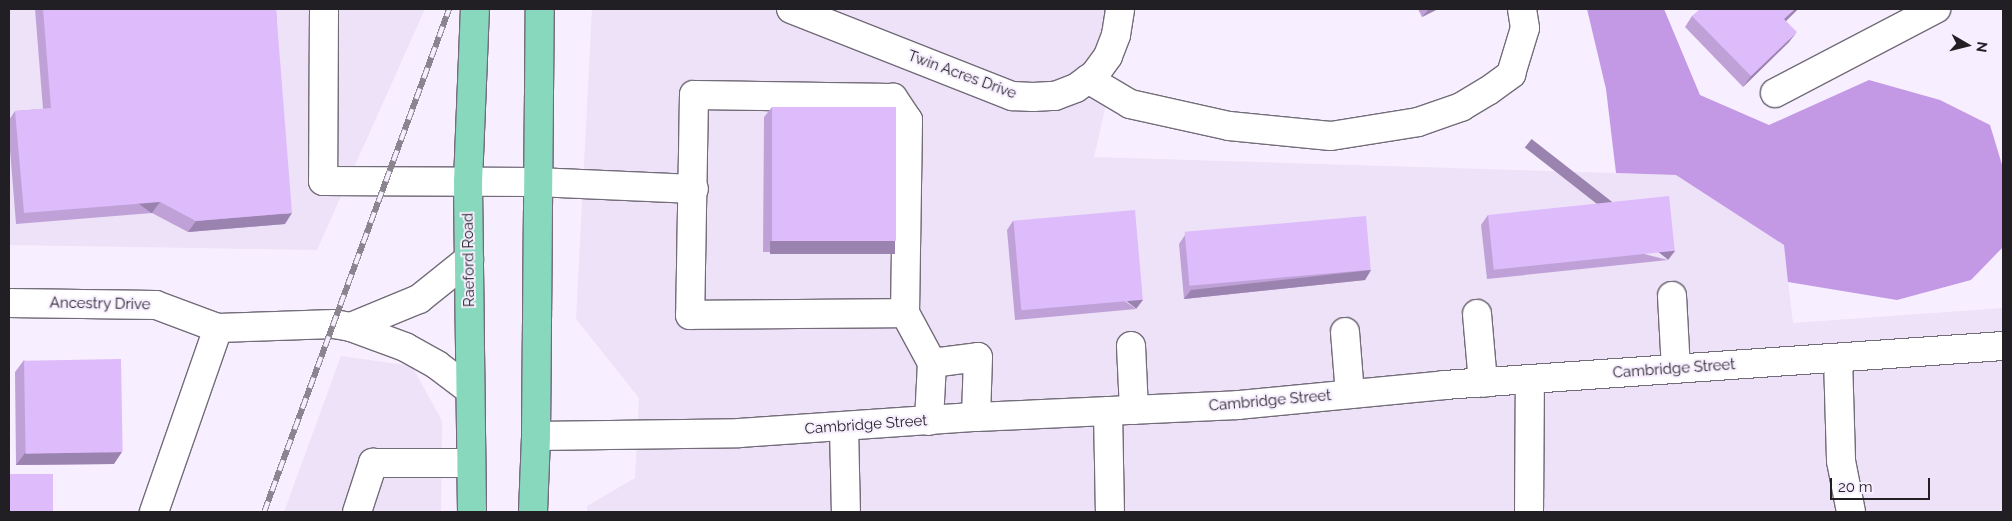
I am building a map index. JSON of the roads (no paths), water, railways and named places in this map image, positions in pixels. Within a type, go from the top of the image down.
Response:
[{"type":"main road","name":"Raeford Road","points":[[472,512],[468,182],[475,9]]},
{"type":"main road","points":[[533,512],[536,436],[536,182],[540,9]]},
{"type":"street","points":[[324,9],[322,180],[536,182],[694,189]]},
{"type":"street","name":"Twin Acres Drive","points":[[791,9],[1012,96],[1055,96],[1076,88],[1088,80],[1095,74],[1108,56],[1116,35],[1120,9]]},
{"type":"street","points":[[1088,80],[1130,104],[1229,126],[1331,136],[1409,123],[1461,107],[1488,91],[1511,74],[1525,28],[1522,9]]},
{"type":"street","points":[[1775,93],[1936,9]]},
{"type":"street","points":[[905,313],[690,315],[694,189],[694,95],[893,98],[908,120],[905,313],[932,363],[929,421]]},
{"type":"street","name":"Ancestry Drive","points":[[351,327],[419,299],[469,259]]},
{"type":"street","points":[[1672,296],[1676,369]]},
{"type":"street","name":"Ancestry Drive","points":[[9,303],[156,305],[218,328],[334,324],[351,327],[405,347],[437,365],[470,390]]},
{"type":"street","points":[[1477,314],[1483,383]]},
{"type":"street","points":[[154,512],[218,328]]},
{"type":"street","points":[[1345,332],[1350,394]]},
{"type":"street","points":[[1110,512],[1121,411],[1131,346]]},
{"type":"street","name":"Cambridge Street","points":[[536,436],[738,433],[976,417],[1238,404],[1530,379],[2003,346]]},
{"type":"street","points":[[932,363],[978,357],[976,417]]},
{"type":"street","points":[[1838,358],[1841,461],[1851,512]]},
{"type":"street","points":[[1529,512],[1530,379]]},
{"type":"street","points":[[844,427],[846,512]]},
{"type":"street","points":[[357,512],[373,463],[471,463]]},
{"type":"railway","points":[[264,512],[449,9]]}]
